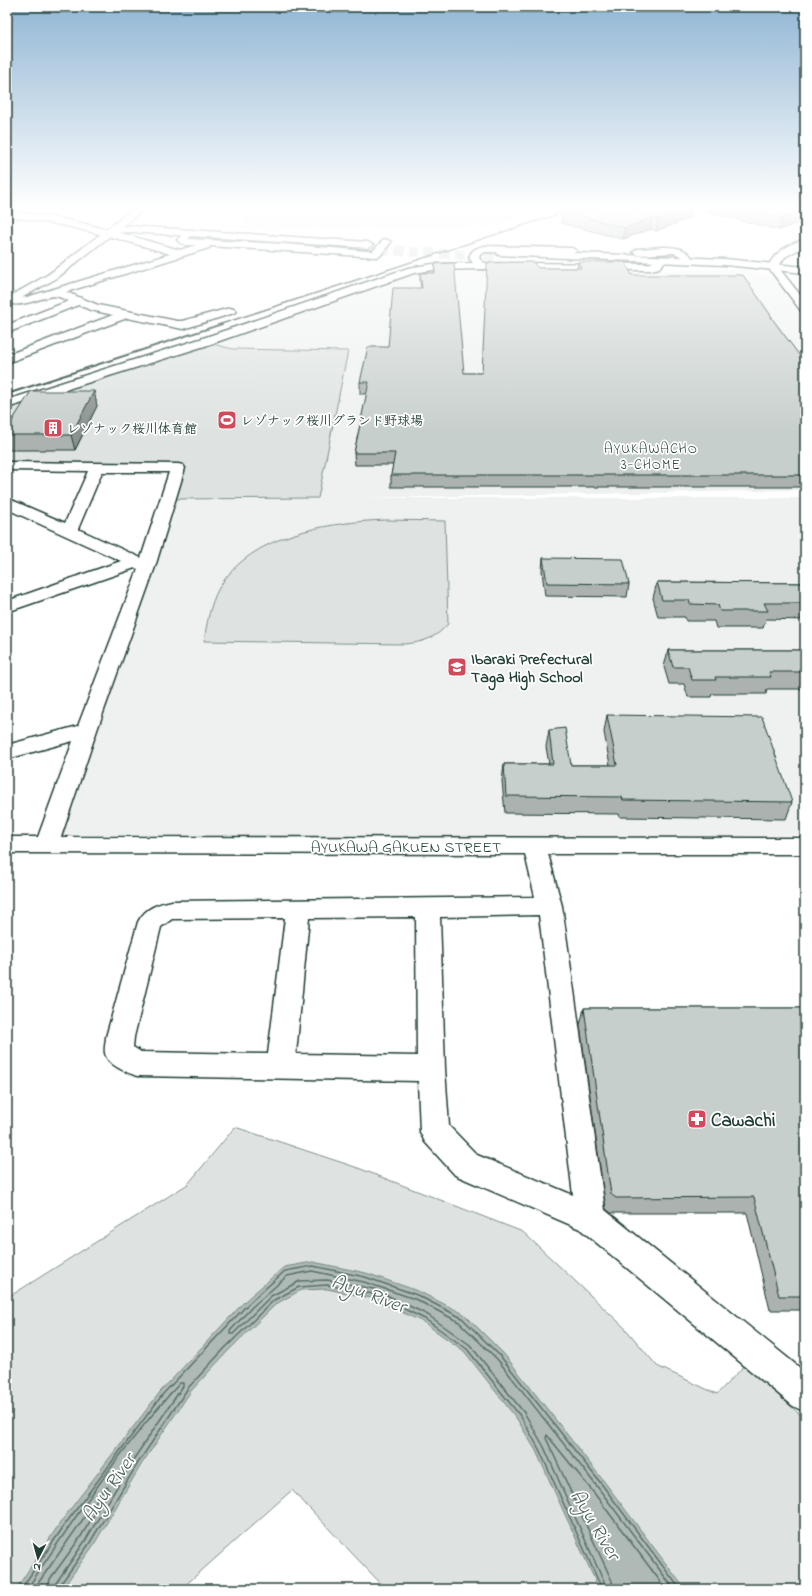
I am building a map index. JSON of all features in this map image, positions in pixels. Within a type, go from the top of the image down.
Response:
[{"type":"main road","points":[[9,302],[40,283]]},
{"type":"main road","points":[[9,302],[28,300],[84,283]]},
{"type":"main road","points":[[7,404],[204,342],[373,283]]},
{"type":"main road","points":[[786,283],[805,308]]},
{"type":"main road","points":[[56,292],[95,308],[124,315],[183,325],[230,310]]},
{"type":"main road","points":[[8,329],[79,302]]},
{"type":"main road","points":[[7,359],[124,315]]},
{"type":"main road","points":[[8,329],[56,341]]},
{"type":"main road","points":[[7,466],[178,468],[141,565],[48,845]]},
{"type":"main road","points":[[70,532],[97,467]]},
{"type":"main road","points":[[8,505],[141,565]]},
{"type":"main road","points":[[7,607],[141,565]]},
{"type":"main road","points":[[7,752],[87,730]]},
{"type":"main road","name":"AYUKAWA GAKUEN STREET","points":[[7,845],[805,846]]},
{"type":"main road","points":[[534,846],[550,906],[592,1218]]},
{"type":"main road","points":[[431,1068],[137,1064],[119,1053],[120,1037],[150,922],[162,912],[172,910],[550,906]]},
{"type":"main road","points":[[428,907],[431,1068],[435,1132],[466,1165],[592,1218],[805,1394]]},
{"type":"main road","points":[[281,1066],[298,908]]},
{"type":"shaded area","name":"Ibaraki Prefectural Taga High School","points":[[378,283],[778,283],[805,322],[805,490],[356,498],[805,498],[805,835],[47,845],[169,499],[318,498],[233,349],[204,342]]},
{"type":"shaded area","points":[[204,342],[233,349],[348,351],[318,498],[169,499],[178,469],[7,466],[7,404]]},
{"type":"shaded area","points":[[386,520],[445,521],[448,624],[439,633],[422,641],[403,644],[204,641],[211,607],[219,588],[233,570],[250,555],[271,543],[293,534],[341,524]]},
{"type":"shaded area","points":[[235,1127],[358,1168],[523,1232],[624,1327],[657,1366],[717,1394],[745,1365],[805,1419],[805,1589],[386,1589],[292,1490],[181,1589],[7,1589],[7,1298],[188,1184]]},
{"type":"water","name":"Ayu River","points":[[313,1262],[366,1273],[418,1291],[464,1314],[504,1354],[606,1484],[685,1589],[599,1589],[536,1451],[517,1419],[464,1351],[423,1322],[371,1298],[327,1289],[301,1290],[276,1304],[228,1351],[191,1391],[141,1465],[93,1546],[62,1589],[16,1589],[62,1520],[160,1392],[245,1301],[284,1267]]},
{"type":"building","points":[[421,283],[456,283],[464,373],[482,373],[486,283],[749,283],[771,317],[805,363],[805,475],[391,475],[395,453],[354,453],[369,382],[360,382],[368,347],[388,347],[393,288],[422,288]]},
{"type":"building","points":[[31,391],[94,391],[71,435],[7,435],[7,429]]},
{"type":"building","points":[[543,558],[623,559],[629,584],[547,583]]},
{"type":"building","points":[[657,582],[805,583],[805,603],[764,603],[768,611],[720,611],[718,605],[690,604],[689,600],[662,600]]},
{"type":"building","points":[[668,650],[805,650],[805,672],[769,672],[771,677],[715,677],[716,680],[692,680],[688,667],[673,667]]},
{"type":"building","points":[[607,715],[762,717],[792,802],[623,800],[622,797],[506,796],[504,764],[553,764],[549,730],[565,728],[571,765],[617,765]]},
{"type":"building","name":"Cawachi","points":[[584,1008],[805,1008],[805,1296],[779,1296],[754,1197],[616,1198],[611,1194]]},
{"type":"railway","points":[[218,325],[345,283]]},
{"type":"railway","points":[[7,394],[222,324]]},
{"type":"place","name":"レゾナック桜川グランド野球場","points":[[227,420]]},
{"type":"place","name":"レゾナック桜川体育館","points":[[53,428]]},
{"type":"place","name":"Ibaraki Prefectural Taga High School","points":[[457,667]]},
{"type":"place","name":"Cawachi","points":[[697,1119]]},
{"type":"district","name":"AYUKAWACHO 3-CHOME","points":[[651,456]]}]
